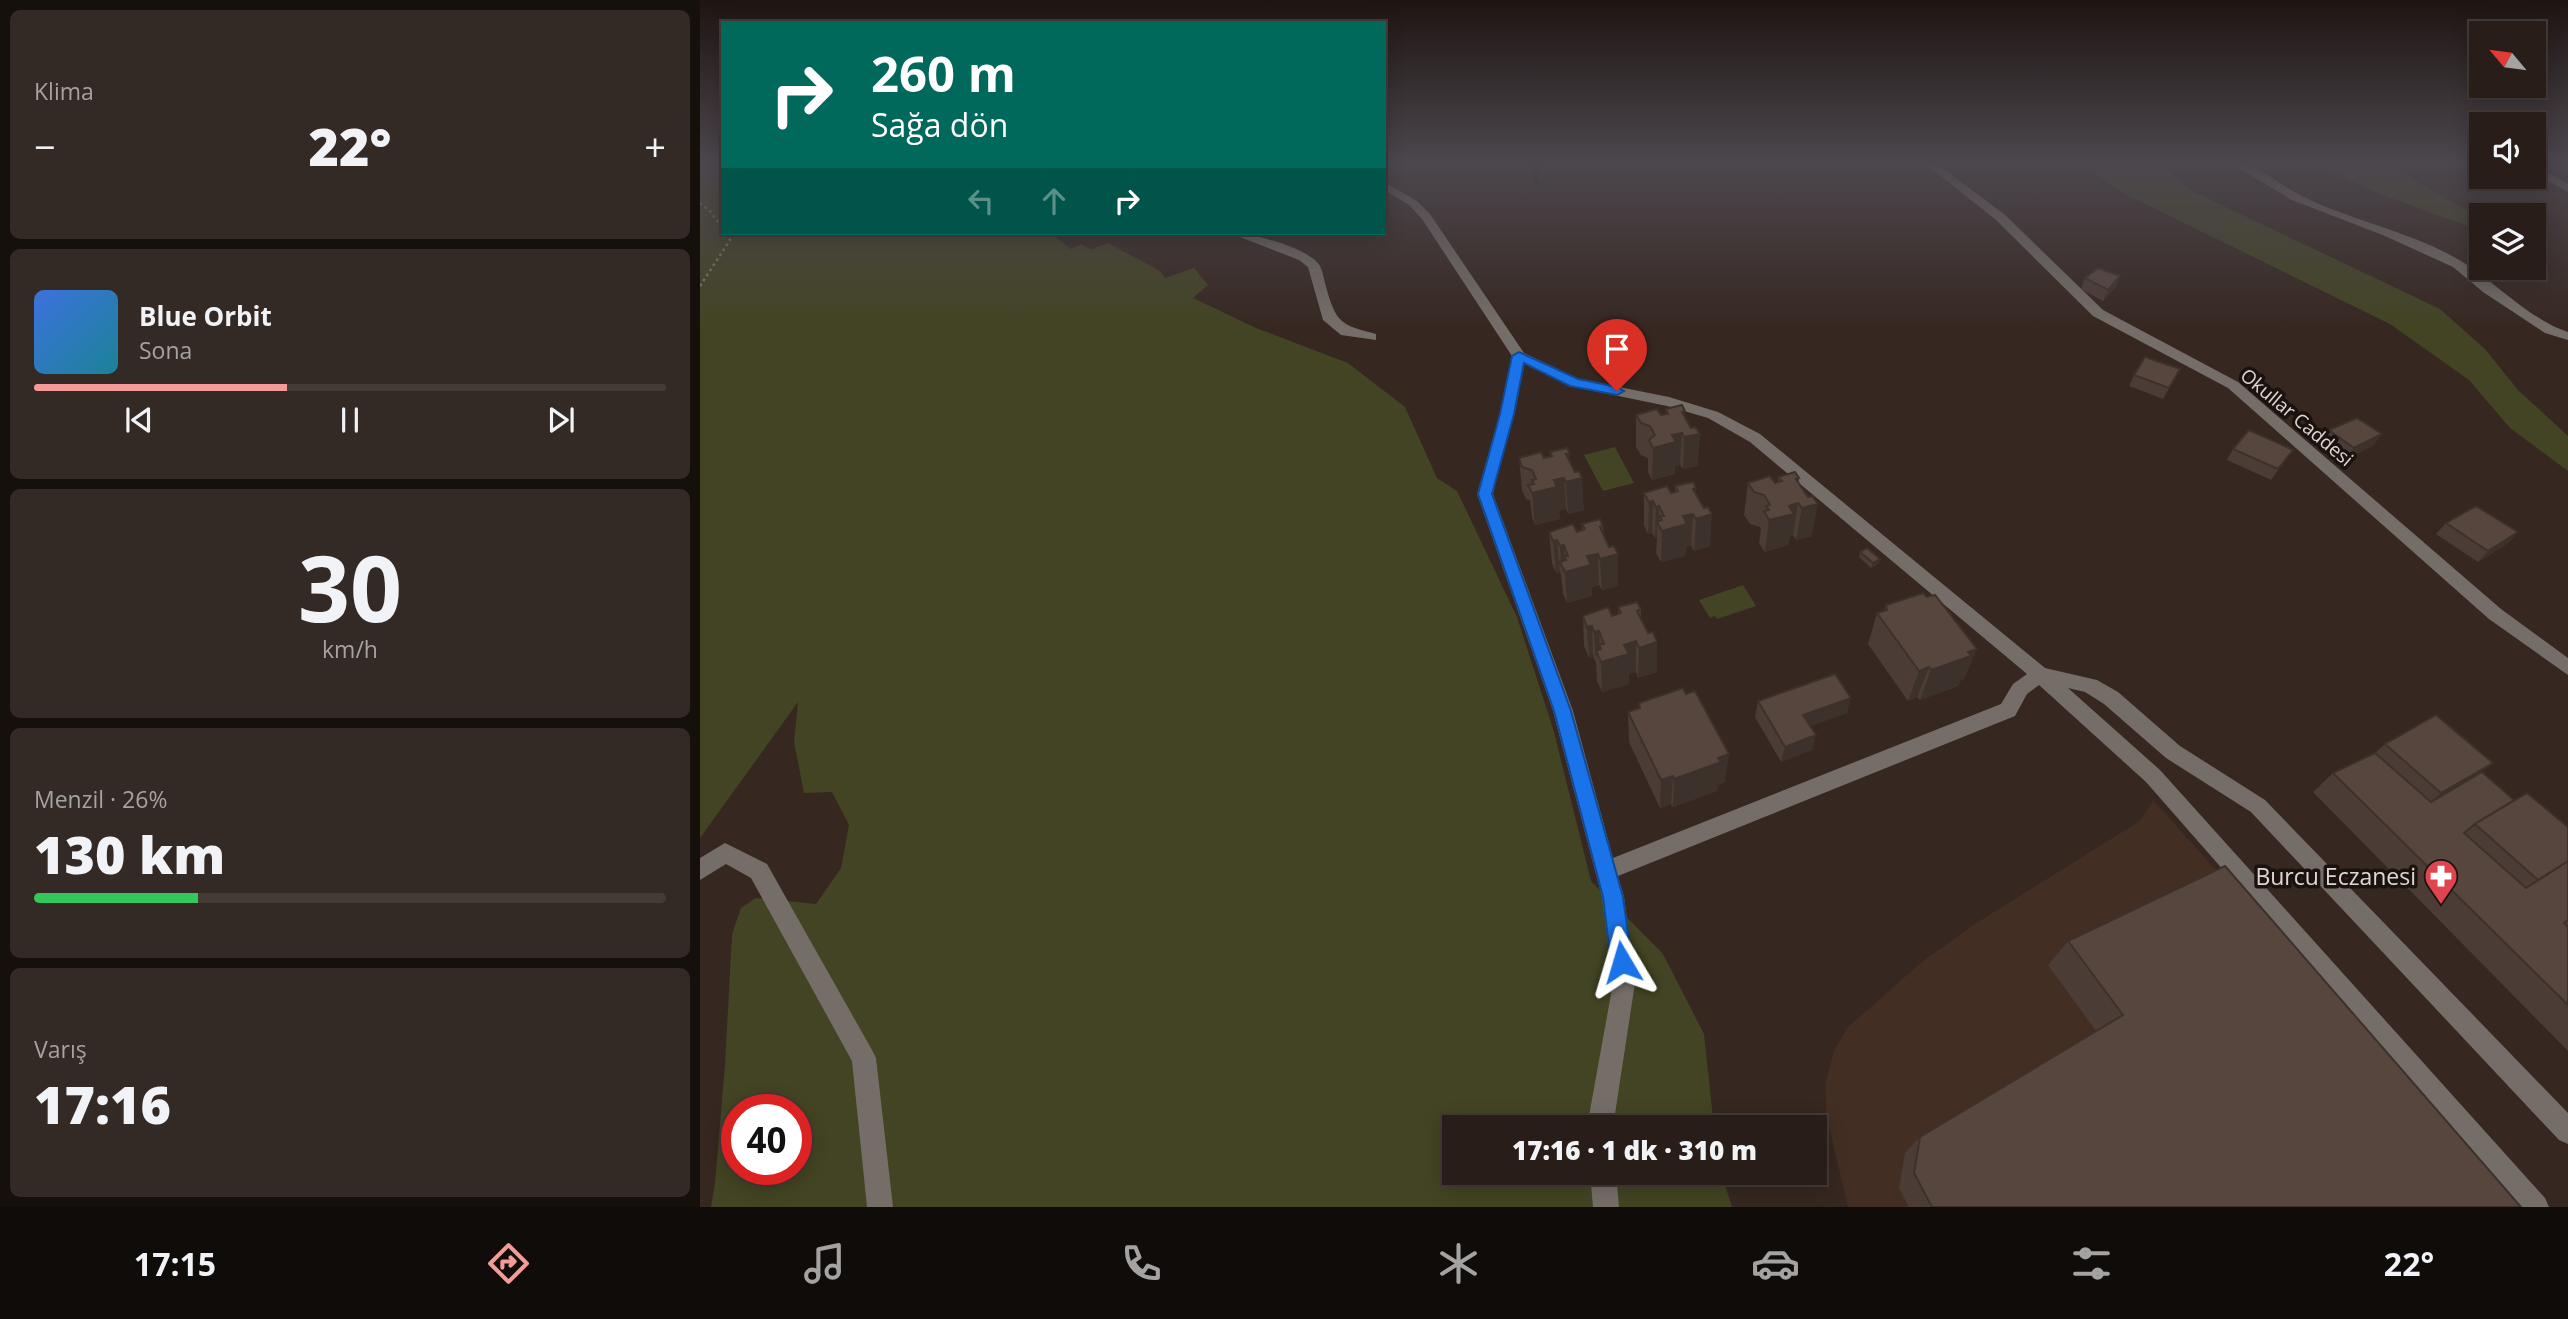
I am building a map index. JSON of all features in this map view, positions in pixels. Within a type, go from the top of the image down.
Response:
[{"type":"street","points":[[1426,217],[1519,356],[1575,383],[1669,402],[1713,415],[1755,438],[2040,674],[2153,776],[2536,1207]]},
{"type":"street","name":"Okullar Caddesi","points":[[2000,217],[2098,313],[2233,385],[2496,614],[2568,667]]},
{"type":"street","points":[[2347,217],[2457,264],[2540,324],[2568,336]]},
{"type":"street","points":[[1242,235],[1303,257],[1314,266],[1328,317],[1346,332],[1371,337]]},
{"type":"street","points":[[1519,356],[1507,414],[1485,494],[1563,711],[1613,897],[1624,983],[1602,1115]]},
{"type":"street","points":[[1606,871],[2008,710],[2020,689],[2040,674],[2090,685],[2111,698],[2174,752],[2259,806],[2568,1131]]},
{"type":"street","points":[[700,870],[725,853],[759,871],[864,1058],[880,1207]]},
{"type":"street","points":[[1604,1185],[1606,1207]]},
{"type":"path","points":[[700,286],[730,240],[727,235]]},
{"type":"shaded area","points":[[2153,800],[2286,948],[2511,1207],[1848,1207],[1826,1115],[1826,1081],[1834,1051],[1847,1028],[1923,961],[1978,922],[2140,821]]},
{"type":"green space","points":[[700,217],[721,217],[721,235],[1053,235],[1071,249],[1081,244],[1091,249],[1108,243],[1160,271],[1165,278],[1194,268],[1208,285],[1193,298],[1256,328],[1348,363],[1405,407],[1437,478],[1457,491],[1517,617],[1554,732],[1591,881],[1663,954],[1704,1034],[1713,1115],[1442,1115],[1442,1185],[1725,1185],[1732,1207],[711,1207],[721,1112],[721,1185],[812,1185],[812,1094],[723,1094],[732,934],[741,908],[756,898],[816,904],[841,868],[849,825],[832,792],[804,793],[794,742],[798,702],[700,838]]},
{"type":"green space","points":[[2173,217],[2247,217],[2440,309],[2485,349],[2518,390],[2568,436],[2568,471],[2510,428],[2469,380],[2390,324]]},
{"type":"green space","points":[[2444,217],[2469,217],[2469,227]]},
{"type":"green space","points":[[1615,447],[1634,483],[1603,491],[1584,455]]},
{"type":"green space","points":[[1743,585],[1756,606],[1717,619],[1715,616],[1710,618],[1699,600]]},
{"type":"building","points":[[2098,268],[2120,276],[2108,290],[2085,278]]},
{"type":"building","points":[[2145,357],[2180,369],[2169,388],[2134,375]]},
{"type":"building","points":[[1682,405],[1685,411],[1682,412],[1691,428],[1695,427],[1700,434],[1684,437],[1682,433],[1672,435],[1676,442],[1653,448],[1649,440],[1655,435],[1650,426],[1641,423],[1636,415],[1657,409],[1661,415],[1668,414],[1666,409]]},
{"type":"building","points":[[2357,418],[2382,434],[2354,448],[2329,430]]},
{"type":"building","points":[[2249,430],[2293,450],[2278,469],[2233,449]]},
{"type":"building","points":[[1567,448],[1570,454],[1566,454],[1575,472],[1579,471],[1582,478],[1566,482],[1564,478],[1554,480],[1557,487],[1532,493],[1528,485],[1534,484],[1532,480],[1536,479],[1532,470],[1522,467],[1519,458],[1541,452],[1544,458],[1552,456],[1550,452]]},
{"type":"building","points":[[1795,472],[1799,478],[1796,479],[1808,497],[1812,496],[1818,504],[1802,508],[1798,503],[1789,506],[1794,514],[1769,520],[1764,511],[1769,510],[1766,506],[1770,505],[1764,495],[1754,492],[1748,483],[1770,476],[1775,483],[1782,481],[1778,477]]},
{"type":"building","points":[[1693,482],[1696,488],[1693,489],[1704,508],[1708,507],[1712,514],[1696,519],[1693,514],[1683,516],[1687,524],[1662,531],[1657,522],[1662,520],[1660,516],[1664,516],[1659,506],[1656,507],[1653,501],[1649,502],[1644,493],[1667,486],[1671,493],[1678,491],[1675,486]]},
{"type":"building","points":[[2476,506],[2518,532],[2488,551],[2446,523]]},
{"type":"building","points":[[1600,519],[1603,526],[1600,527],[1609,547],[1614,546],[1618,554],[1600,559],[1598,554],[1587,556],[1591,565],[1565,572],[1560,562],[1566,560],[1564,556],[1568,556],[1564,545],[1560,546],[1557,540],[1553,541],[1549,532],[1573,524],[1577,532],[1585,529],[1582,524]]},
{"type":"building","points":[[1867,548],[1880,559],[1873,563],[1860,552]]},
{"type":"building","points":[[1923,593],[1927,597],[1935,595],[1977,649],[1968,652],[1971,656],[1931,670],[1929,667],[1919,671],[1877,613],[1887,610],[1886,605]]},
{"type":"building","points":[[1637,602],[1641,609],[1637,611],[1648,633],[1653,632],[1657,642],[1639,648],[1636,641],[1624,645],[1629,654],[1601,662],[1596,651],[1601,649],[1599,644],[1604,644],[1599,631],[1594,632],[1592,626],[1587,627],[1583,616],[1608,607],[1612,616],[1621,613],[1618,607]]},
{"type":"building","points":[[1835,674],[1851,698],[1803,715],[1816,735],[1785,747],[1758,701]]},
{"type":"building","points":[[1683,688],[1686,694],[1695,691],[1729,754],[1718,758],[1721,762],[1674,779],[1673,776],[1661,780],[1628,712],[1640,708],[1639,703]]},
{"type":"building","points":[[2436,715],[2493,763],[2441,793],[2385,744]]},
{"type":"building","points":[[2375,753],[2431,802],[2482,772],[2514,800],[2464,833],[2526,888],[2568,861],[2568,920],[2564,923],[2568,927],[2568,1005],[2333,773]]},
{"type":"building","points":[[2527,793],[2568,827],[2568,861],[2538,880],[2475,824]]},
{"type":"building","points":[[2225,866],[2521,1207],[1932,1207],[1914,1173],[1920,1137],[2123,1015],[2068,941]]},
{"type":"place","name":"Burcu Eczanesi","points":[[2441,906]]},
{"type":"route","points":[[1617,391],[1575,383],[1519,356],[1507,414],[1485,494],[1563,711],[1613,897],[1622,962]]}]
